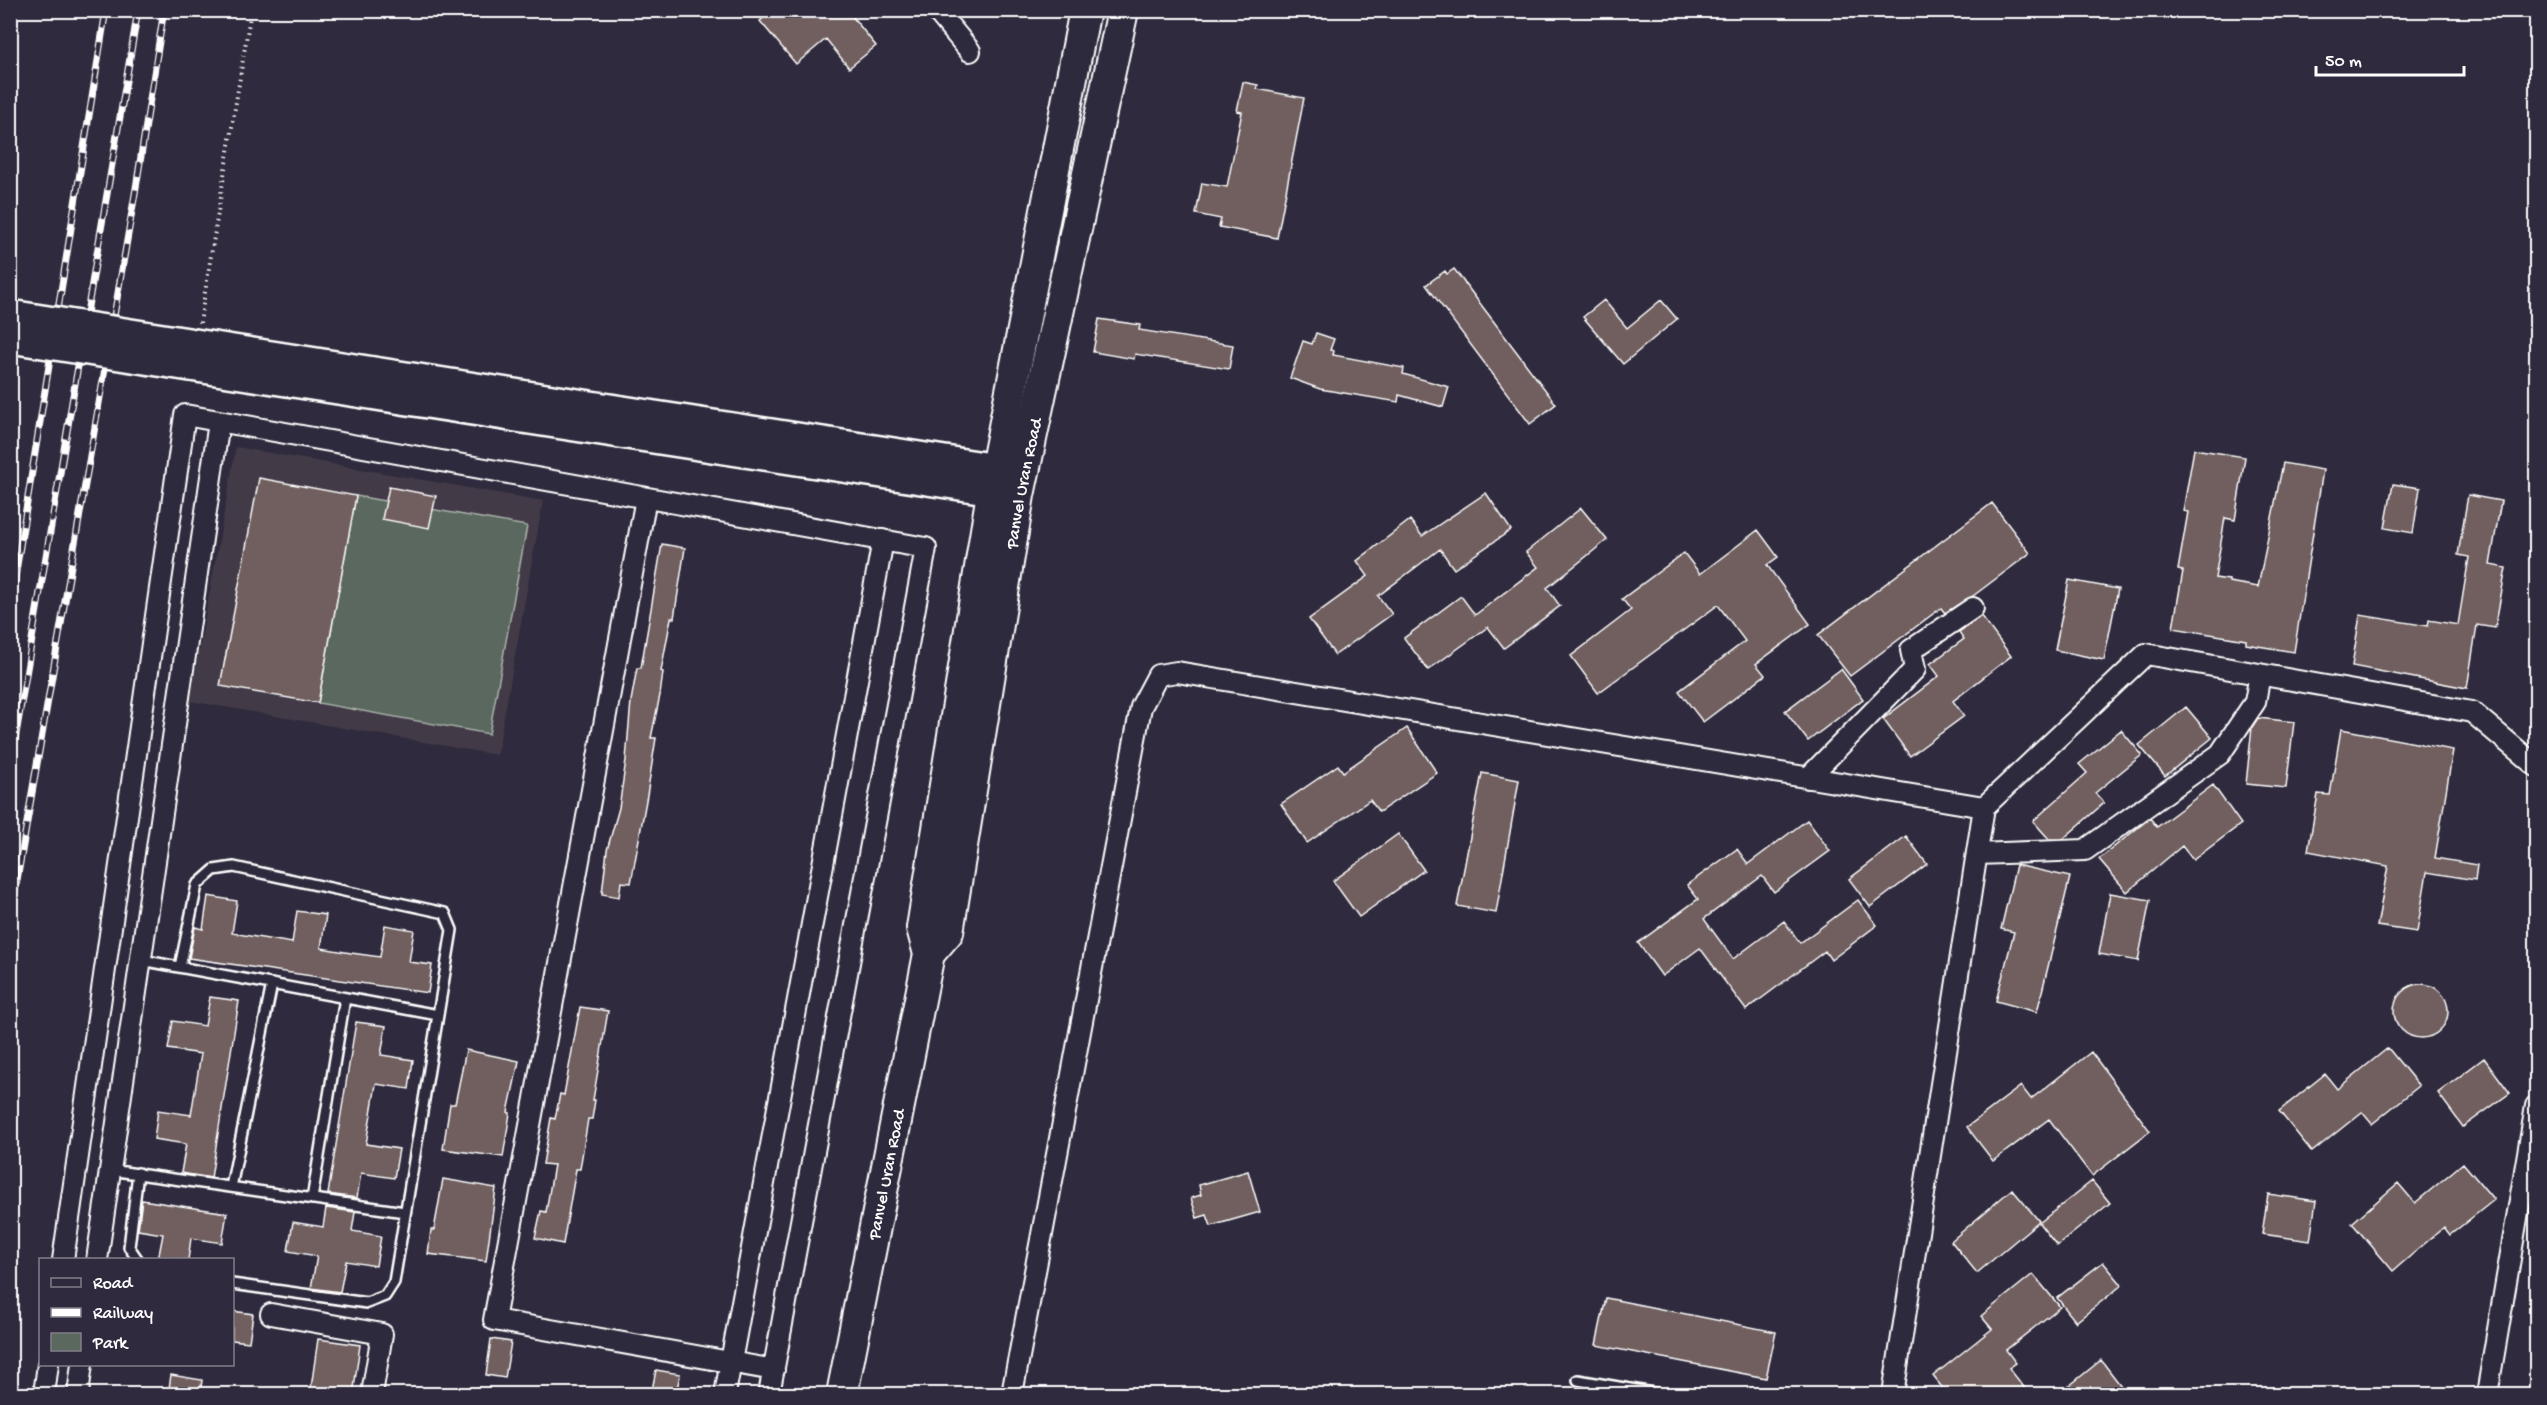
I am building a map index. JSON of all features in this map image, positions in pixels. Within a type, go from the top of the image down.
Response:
[{"type":"main road","name":"Panvel Uran Road","points":[[842,1395],[929,954],[948,932],[1008,482],[1085,10]]},
{"type":"main road","name":"Panvel Uran Road","points":[[1008,482],[1122,15],[1121,10]]},
{"type":"main road","points":[[10,314],[621,422]]},
{"type":"main road","points":[[10,339],[621,422],[1008,482]]},
{"type":"street","points":[[936,10],[970,51]]},
{"type":"street","points":[[63,1258],[185,415],[926,548],[769,1395]]},
{"type":"street","points":[[97,1258],[219,422]]},
{"type":"street","points":[[646,498],[494,1320],[774,1370]]},
{"type":"street","points":[[725,1395],[883,540]]},
{"type":"street","points":[[1809,778],[1915,669],[1911,650],[1973,608]]},
{"type":"street","points":[[1893,1395],[1984,807],[2146,654],[2472,712],[2536,766]]},
{"type":"street","points":[[1012,1395],[1141,707],[1158,675],[1177,672],[1984,807]]},
{"type":"street","points":[[1977,854],[2085,850],[2220,754],[2255,702],[2260,674]]},
{"type":"street","points":[[2487,1395],[2536,1106]]},
{"type":"street","points":[[271,1314],[382,1334],[372,1395]]},
{"type":"street","points":[[44,1395],[48,1366]]},
{"type":"street","points":[[78,1395],[82,1366]]},
{"type":"lane","points":[[180,968],[197,885],[214,870],[234,867],[445,913],[452,930],[394,1282],[385,1296],[367,1303],[234,1284]]},
{"type":"lane","points":[[141,960],[438,1015]]},
{"type":"lane","points":[[231,1187],[272,984]]},
{"type":"lane","points":[[312,1199],[345,998]]},
{"type":"lane","points":[[110,1170],[405,1212]]},
{"type":"lane","points":[[137,1258],[129,1247],[138,1173]]},
{"type":"lane","points":[[1578,1380],[1659,1395]]},
{"type":"path","points":[[199,334],[251,10]]},
{"type":"shaded area","points":[[236,447],[543,501],[497,755],[190,701]]},
{"type":"green space","points":[[356,496],[527,526],[489,734],[318,703]]},
{"type":"building","points":[[772,10],[847,10],[876,46],[849,68],[826,39],[796,64],[760,21]]},
{"type":"building","points":[[1243,82],[1258,85],[1257,89],[1304,98],[1277,238],[1219,227],[1221,219],[1196,214],[1202,183],[1227,187],[1242,112],[1237,111]]},
{"type":"building","points":[[1454,269],[1556,404],[1530,424],[1426,285],[1445,271],[1447,274]]},
{"type":"building","points":[[1604,300],[1627,328],[1661,300],[1677,319],[1623,364],[1583,317]]},
{"type":"building","points":[[1099,319],[1140,325],[1139,330],[1233,345],[1229,369],[1135,354],[1134,359],[1093,352]]},
{"type":"building","points":[[1316,333],[1334,339],[1330,350],[1334,351],[1333,355],[1404,368],[1403,374],[1449,387],[1443,407],[1399,395],[1398,402],[1320,389],[1290,378],[1303,341],[1312,344]]},
{"type":"building","points":[[2194,449],[2245,457],[2235,520],[2225,518],[2215,578],[2258,587],[2283,463],[2323,470],[2294,652],[2246,644],[2246,640],[2173,628],[2183,571],[2178,570],[2188,512],[2183,511]]},
{"type":"building","points":[[259,478],[356,496],[318,703],[220,686]]},
{"type":"building","points":[[2393,484],[2420,488],[2413,533],[2385,528]]},
{"type":"building","points":[[389,487],[436,496],[429,528],[382,519]]},
{"type":"building","points":[[1486,493],[1511,530],[1454,569],[1440,549],[1378,596],[1392,614],[1335,655],[1309,619],[1368,576],[1357,561],[1410,520],[1422,536]]},
{"type":"building","points":[[2468,495],[2501,501],[2490,565],[2506,568],[2495,628],[2477,625],[2467,688],[2352,666],[2360,615],[2428,626],[2429,620],[2458,625],[2469,557],[2458,555]]},
{"type":"building","points":[[1992,503],[2030,553],[1973,596],[1945,613],[1941,608],[1850,676],[1818,635]]},
{"type":"building","points":[[1581,508],[1607,540],[1547,588],[1560,606],[1504,648],[1488,627],[1428,670],[1404,638],[1461,596],[1475,615],[1538,567],[1526,552]]},
{"type":"building","points":[[1758,530],[1778,557],[1767,565],[1810,624],[1756,664],[1765,675],[1703,722],[1679,691],[1745,641],[1718,605],[1598,693],[1571,656],[1631,610],[1622,599],[1684,553],[1700,574]]},
{"type":"building","points":[[662,544],[685,548],[674,618],[671,618],[661,671],[663,672],[660,695],[651,738],[656,738],[631,883],[621,882],[619,897],[602,894],[607,850],[619,808],[631,701],[637,668],[641,668]]},
{"type":"building","points":[[2069,580],[2118,589],[2104,660],[2055,650]]},
{"type":"building","points":[[1981,616],[2011,656],[1953,701],[1964,716],[1910,756],[1883,719],[1939,676],[1930,664],[1964,639],[1959,632]]},
{"type":"building","points":[[1841,669],[1863,699],[1808,741],[1785,711]]},
{"type":"building","points":[[2186,707],[2212,738],[2165,776],[2139,745]]},
{"type":"building","points":[[2258,718],[2294,722],[2286,788],[2246,784],[2252,727]]},
{"type":"building","points":[[1407,728],[1437,773],[1379,812],[1370,800],[1307,843],[1281,804],[1338,765],[1343,772]]},
{"type":"building","points":[[2341,729],[2453,750],[2435,858],[2477,865],[2475,880],[2427,872],[2417,932],[2377,926],[2388,866],[2308,851],[2318,794],[2330,795]]},
{"type":"building","points":[[2121,730],[2142,755],[2095,793],[2104,803],[2063,839],[2049,839],[2033,821],[2087,773],[2079,764]]},
{"type":"building","points":[[1482,773],[1519,780],[1496,913],[1457,906]]},
{"type":"building","points":[[2213,785],[2241,824],[2193,860],[2182,846],[2127,892],[2099,859],[2150,818],[2157,827]]},
{"type":"building","points":[[1807,820],[1830,851],[1774,892],[1762,876],[1704,919],[1733,959],[1784,921],[1800,943],[1858,900],[1877,925],[1831,960],[1825,951],[1746,1010],[1700,948],[1662,976],[1638,943],[1698,899],[1687,885],[1737,849],[1748,864]]},
{"type":"building","points":[[1398,834],[1424,870],[1359,917],[1333,881]]},
{"type":"building","points":[[1906,836],[1927,864],[1870,907],[1849,879]]},
{"type":"building","points":[[2016,865],[2070,877],[2037,1012],[1996,1001],[2014,932],[2001,929]]},
{"type":"building","points":[[2110,893],[2150,900],[2138,961],[2099,954]]},
{"type":"building","points":[[208,896],[237,901],[232,933],[292,943],[297,911],[326,915],[321,948],[351,953],[380,957],[385,925],[414,930],[409,962],[432,965],[428,993],[189,958],[195,927],[203,929]]},
{"type":"building","points":[[2421,984],[2431,986],[2440,992],[2446,1001],[2448,1011],[2446,1021],[2440,1030],[2431,1036],[2421,1038],[2411,1036],[2402,1030],[2396,1021],[2394,1011],[2396,1001],[2402,992],[2411,986]]},
{"type":"building","points":[[210,997],[239,1001],[211,1178],[181,1173],[186,1144],[154,1139],[158,1110],[191,1115],[201,1054],[168,1049],[173,1021],[205,1026]]},
{"type":"building","points":[[580,1007],[608,1011],[592,1119],[588,1119],[580,1169],[576,1169],[563,1244],[535,1238],[541,1211],[546,1212],[554,1165],[543,1164],[551,1118],[555,1119],[560,1094],[564,1095]]},
{"type":"building","points":[[356,1022],[386,1026],[381,1055],[413,1060],[409,1089],[376,1084],[366,1144],[399,1149],[394,1178],[361,1173],[357,1198],[328,1194]]},
{"type":"building","points":[[2388,1048],[2419,1086],[2372,1124],[2362,1112],[2312,1152],[2279,1111],[2325,1074],[2337,1089]]},
{"type":"building","points":[[466,1050],[519,1061],[508,1112],[510,1113],[503,1157],[443,1149],[450,1104],[455,1104]]},
{"type":"building","points":[[2091,1052],[2150,1131],[2092,1176],[2049,1119],[1993,1161],[1967,1127],[2021,1086],[2031,1099]]},
{"type":"building","points":[[2484,1058],[2510,1093],[2463,1127],[2438,1093]]},
{"type":"building","points":[[2463,1163],[2494,1200],[2450,1235],[2444,1227],[2393,1271],[2352,1223],[2398,1183],[2415,1203]]},
{"type":"building","points":[[1248,1171],[1260,1212],[1211,1226],[1207,1215],[1197,1218],[1191,1198],[1201,1195],[1199,1185]]},
{"type":"building","points":[[443,1179],[496,1188],[486,1261],[428,1254]]},
{"type":"building","points":[[2092,1181],[2110,1203],[2057,1246],[2039,1223]]},
{"type":"building","points":[[2012,1189],[2039,1221],[1977,1273],[1951,1241]]},
{"type":"building","points":[[2268,1194],[2316,1201],[2310,1241],[2262,1234]]},
{"type":"building","points":[[142,1200],[227,1213],[222,1243],[191,1238],[188,1258],[158,1258],[163,1234],[138,1230]]},
{"type":"building","points":[[326,1208],[355,1212],[352,1231],[381,1236],[376,1266],[346,1261],[340,1292],[311,1288],[317,1256],[288,1251],[293,1222],[323,1227]]},
{"type":"building","points":[[2103,1262],[2122,1285],[2076,1322],[2057,1298]]},
{"type":"building","points":[[2033,1274],[2060,1307],[2006,1350],[2016,1363],[2009,1368],[2030,1395],[1948,1395],[1933,1376],[1992,1329],[1981,1316]]},
{"type":"building","points":[[1606,1298],[1776,1332],[1766,1378],[1596,1345]]},
{"type":"building","points":[[234,1311],[253,1314],[249,1342],[234,1340]]},
{"type":"building","points":[[318,1339],[360,1345],[353,1395],[310,1395]]},
{"type":"building","points":[[491,1339],[511,1342],[505,1378],[486,1375]]},
{"type":"building","points":[[2101,1360],[2128,1395],[2058,1395]]},
{"type":"building","points":[[656,1370],[680,1374],[676,1395],[651,1395]]},
{"type":"building","points":[[171,1375],[202,1380],[200,1395],[168,1395]]},
{"type":"railway","points":[[10,609],[106,10]]},
{"type":"railway","points":[[10,770],[138,10]]},
{"type":"railway","points":[[10,921],[136,188],[164,10]]}]
